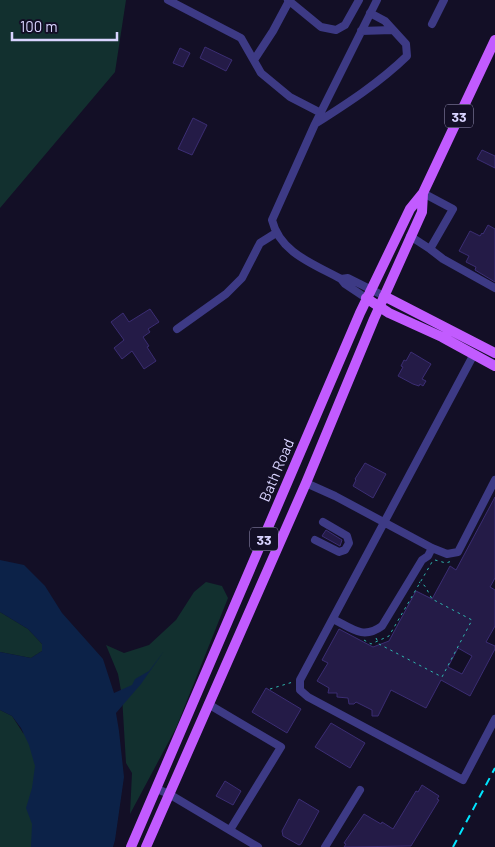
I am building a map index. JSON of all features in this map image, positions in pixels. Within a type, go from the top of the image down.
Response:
[{"type":"main road","name":"Bath Road","points":[[131,847],[368,294],[410,209],[423,193],[495,40]]},
{"type":"main road","name":"Bath Road","points":[[146,847],[306,483],[379,307],[422,212],[423,193]]},
{"type":"main road","points":[[368,294],[379,307],[442,337],[495,366]]},
{"type":"main road","points":[[384,296],[495,353]]},
{"type":"street","points":[[168,0],[241,38],[260,73],[290,97],[321,113]]},
{"type":"street","points":[[254,60],[273,31],[289,0],[321,27],[336,30],[345,25],[359,0]]},
{"type":"street","points":[[377,0],[321,113],[272,220],[276,233],[288,249],[341,279],[348,278],[368,294],[384,296]]},
{"type":"street","points":[[432,24],[444,0]]},
{"type":"street","points":[[316,124],[353,100],[389,73],[407,56],[406,44],[385,22],[354,10]]},
{"type":"street","points":[[361,31],[392,30]]},
{"type":"street","points":[[423,193],[453,210],[430,249]]},
{"type":"street","points":[[177,329],[226,294],[242,278],[260,243],[276,233]]},
{"type":"street","points":[[410,236],[443,260],[495,288]]},
{"type":"street","points":[[474,354],[300,680],[300,690],[308,697],[463,780],[495,719]]},
{"type":"street","points":[[306,483],[447,554],[458,552],[495,480]]},
{"type":"street","points":[[315,540],[339,552],[345,550],[349,543],[348,536],[323,522]]},
{"type":"street","points":[[333,619],[363,634],[373,632],[382,626],[422,560],[428,556],[432,548]]},
{"type":"street","points":[[208,704],[281,747],[230,830]]},
{"type":"street","points":[[157,789],[169,794],[258,847]]},
{"type":"street","points":[[325,847],[360,790]]},
{"type":"path","points":[[363,640],[371,644],[389,636],[435,560],[446,563],[454,560]]},
{"type":"path","points":[[373,632],[379,644],[442,677],[472,620],[432,599],[425,586],[411,578]]},
{"type":"path","points":[[270,689],[300,680]]},
{"type":"green space","points":[[0,0],[126,0],[115,72],[0,208]]},
{"type":"green space","points":[[206,582],[222,586],[228,598],[176,728],[130,814],[132,773],[126,763],[122,696],[118,674],[106,645],[124,653],[149,645],[176,620],[194,592]]},
{"type":"green space","points":[[0,612],[28,629],[42,644],[42,651],[31,658],[0,652]]},
{"type":"green space","points":[[0,710],[12,716],[23,733],[38,740],[42,847],[0,847]]},
{"type":"water","points":[[0,560],[24,565],[45,586],[62,613],[103,659],[114,693],[132,685],[135,679],[149,671],[164,651],[141,684],[116,713],[124,777],[113,847],[31,847],[32,824],[26,808],[32,788],[35,766],[29,745],[21,728],[12,716],[0,710],[0,652],[31,658],[42,651],[42,644],[28,629],[0,612]]},
{"type":"building","points":[[205,47],[232,60],[226,71],[200,58]]},
{"type":"building","points":[[180,48],[190,53],[183,67],[173,63]]},
{"type":"building","points":[[193,118],[207,125],[192,155],[178,149]]},
{"type":"building","points":[[482,150],[495,156],[495,168],[477,159]]},
{"type":"building","points":[[488,225],[495,229],[495,282],[475,270],[476,267],[466,262],[469,256],[459,251],[470,231],[480,236]]},
{"type":"building","points":[[150,309],[159,322],[148,329],[150,332],[143,337],[156,361],[144,369],[132,351],[122,359],[114,348],[124,340],[111,322],[123,313],[129,322]]},
{"type":"building","points":[[411,352],[431,364],[422,379],[426,381],[423,386],[413,384],[398,376],[403,367],[401,366],[404,360],[406,361]]},
{"type":"building","points":[[365,463],[386,474],[373,498],[353,486]]},
{"type":"building","points":[[495,497],[495,578],[490,587],[495,590],[495,626],[486,642],[495,646],[495,649],[470,696],[441,680],[426,708],[391,690],[378,716],[372,716],[372,710],[356,702],[349,704],[348,698],[337,697],[337,693],[328,693],[329,688],[317,681],[328,663],[322,660],[339,629],[373,647],[389,641],[416,591],[432,599],[450,566],[456,570]],"holes":[[[458,648],[472,656],[462,674],[448,667]]]},
{"type":"building","points":[[326,530],[342,540],[340,546],[322,536]]},
{"type":"building","points":[[266,688],[301,709],[287,733],[252,712]]},
{"type":"building","points":[[331,723],[365,743],[350,768],[315,747]]},
{"type":"building","points":[[225,781],[241,791],[233,805],[216,796]]},
{"type":"building","points":[[422,785],[439,796],[437,799],[439,800],[411,846],[344,847],[346,844],[344,843],[364,814],[393,829],[416,791],[418,792]]},
{"type":"building","points":[[299,799],[319,811],[299,845],[283,836],[282,831]]},
{"type":"railway","points":[[453,847],[495,768]]}]
